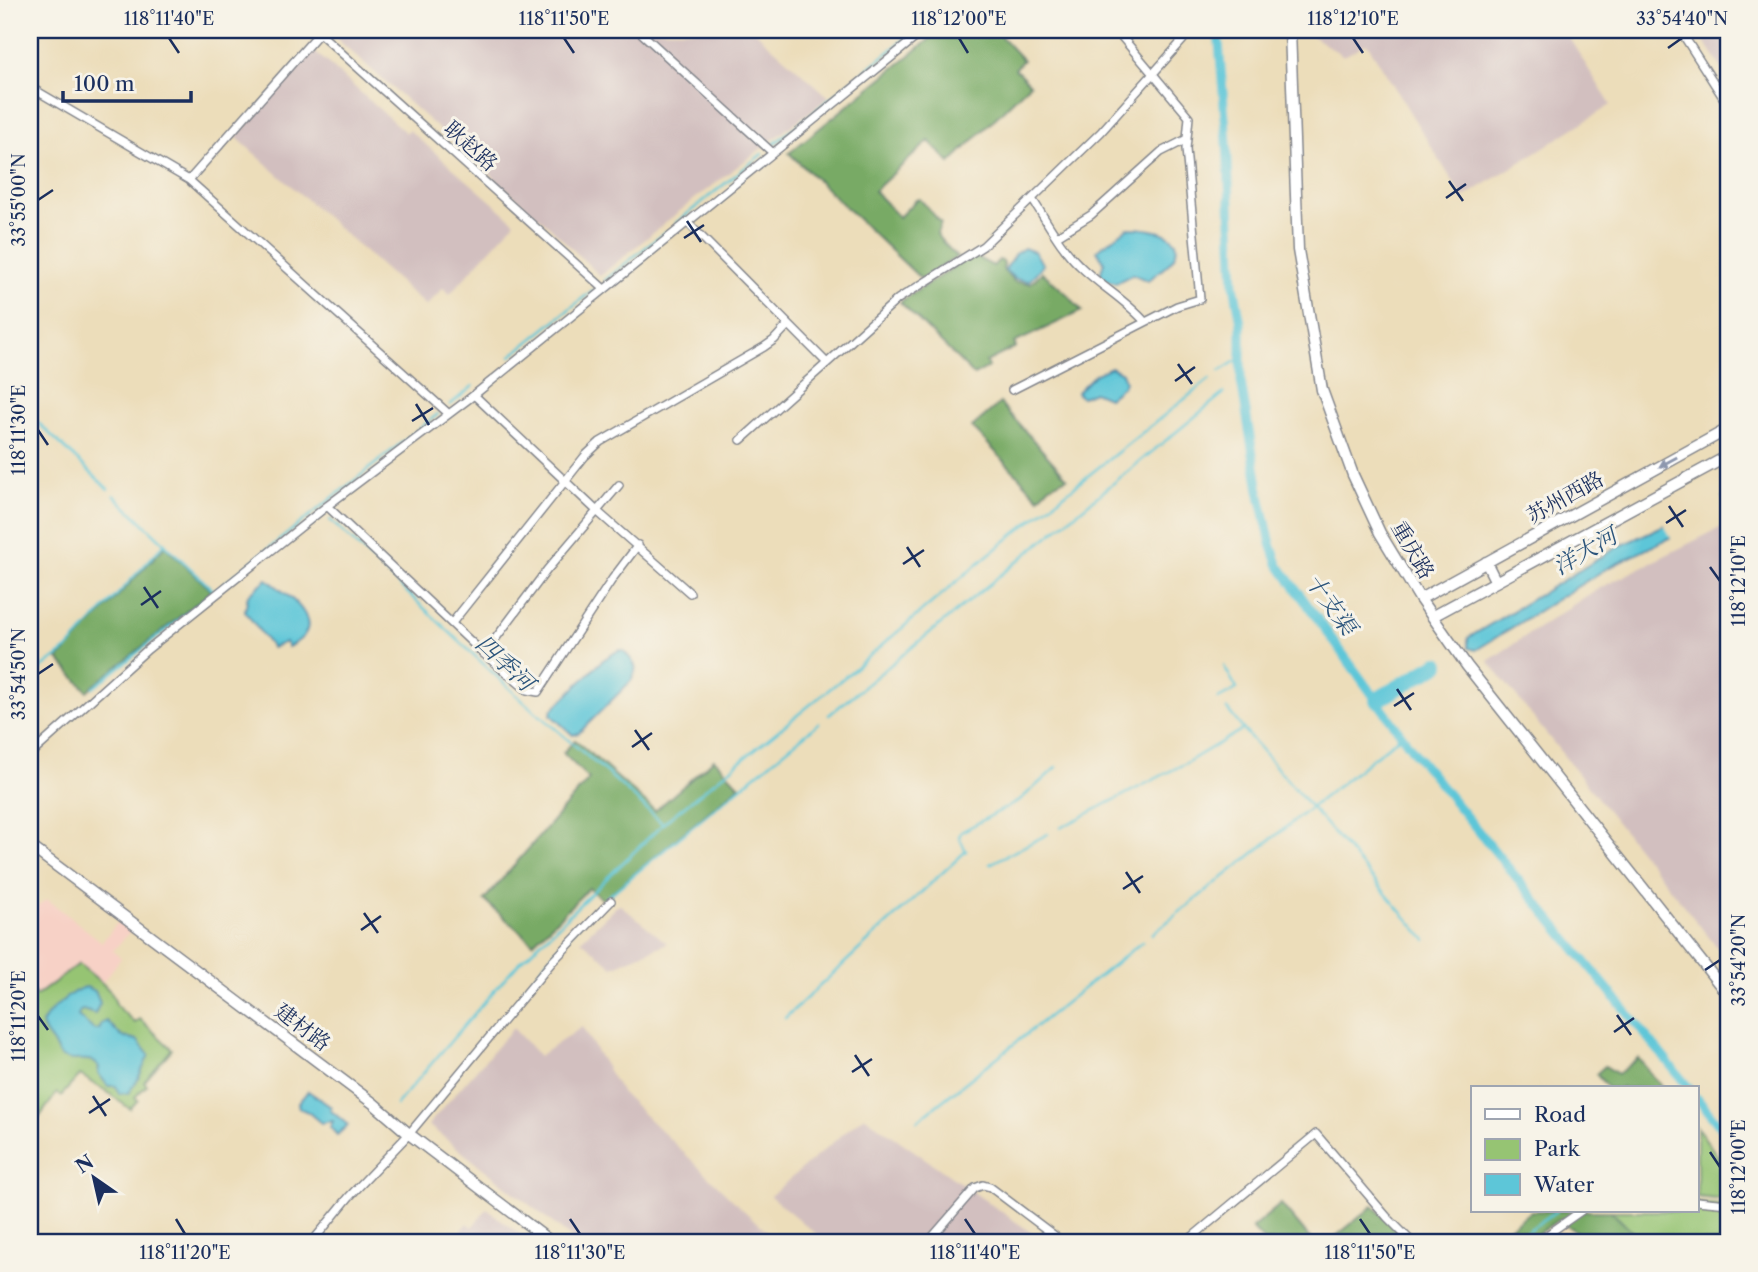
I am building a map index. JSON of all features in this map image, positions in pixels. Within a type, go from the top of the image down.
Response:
[{"type":"street","points":[[638,30],[773,153]]},
{"type":"street","points":[[30,755],[148,649],[327,506],[474,395],[925,30]]},
{"type":"street","points":[[1012,390],[1177,306],[1200,299],[1187,139],[1189,117],[1116,30]]},
{"type":"street","name":"重庆路","points":[[1290,30],[1298,250],[1322,390],[1353,475],[1380,533],[1420,599],[1467,666],[1728,995]]},
{"type":"street","points":[[1680,30],[1728,105]]},
{"type":"street","points":[[189,180],[319,31]]},
{"type":"street","name":"耿赵路","points":[[319,31],[603,288]]},
{"type":"street","points":[[741,440],[898,299],[983,246],[1101,132],[1183,40]]},
{"type":"street","points":[[30,87],[189,180],[449,414]]},
{"type":"street","points":[[1057,236],[1091,215],[1161,152],[1187,139]]},
{"type":"street","points":[[1032,199],[1079,265],[1145,322]]},
{"type":"street","points":[[688,223],[827,363]]},
{"type":"street","points":[[452,623],[585,456],[613,433],[764,347],[788,325]]},
{"type":"street","points":[[474,395],[598,512],[690,593]]},
{"type":"street","name":"苏州西路","points":[[1420,599],[1728,429]]},
{"type":"street","name":"苏州西路","points":[[1433,616],[1728,456]]},
{"type":"street","points":[[485,654],[547,570],[619,485]]},
{"type":"street","points":[[327,506],[485,654],[527,690],[538,692],[613,578],[638,545]]},
{"type":"street","points":[[1486,562],[1496,582]]},
{"type":"street","name":"建材路","points":[[30,846],[373,1103],[409,1135],[551,1242]]},
{"type":"street","points":[[312,1242],[349,1196],[409,1135],[552,962],[611,901]]},
{"type":"street","points":[[1186,1242],[1316,1134],[1412,1242]]},
{"type":"street","points":[[928,1242],[975,1188],[983,1185],[1063,1242]]},
{"type":"street","points":[[1698,1201],[1728,1204]]},
{"type":"street","points":[[1537,1242],[1580,1212]]},
{"type":"shaded area","points":[[753,30],[829,97],[696,198],[600,276],[551,228],[329,32]]},
{"type":"shaded area","points":[[1307,30],[1564,30],[1611,105],[1463,198],[1367,43],[1344,56],[1307,33]]},
{"type":"shaded area","points":[[1697,30],[1728,30],[1728,78]]},
{"type":"shaded area","points":[[313,50],[406,133],[409,130],[515,222],[450,294],[443,288],[426,306],[236,137]]},
{"type":"shaded area","points":[[1728,524],[1728,961],[1488,661],[1594,591]]},
{"type":"shaded area","points":[[47,899],[102,942],[118,922],[130,931],[113,951],[121,958],[102,983],[79,964],[35,996],[30,988],[30,911]]},
{"type":"shaded area","points":[[619,904],[667,943],[613,967],[581,940]]},
{"type":"shaded area","points":[[582,1027],[621,1092],[779,1242],[577,1242],[428,1125],[513,1028],[539,1056]]},
{"type":"shaded area","points":[[864,1116],[1045,1242],[826,1242],[770,1196]]},
{"type":"shaded area","points":[[487,1209],[530,1242],[452,1242],[467,1223],[472,1227]]},
{"type":"green space","points":[[941,30],[995,30],[1023,60],[1015,69],[1030,84],[950,163],[929,141],[874,191],[899,217],[920,199],[941,223],[937,233],[939,238],[957,257],[921,279],[789,153]]},
{"type":"green space","points":[[976,257],[993,266],[999,260],[1002,261],[1003,270],[1015,282],[1031,283],[1042,272],[1082,311],[1014,343],[1016,347],[986,362],[988,367],[974,375],[900,302],[968,258]]},
{"type":"green space","points":[[1000,403],[1067,478],[1050,486],[1039,498],[972,427]]},
{"type":"green space","points":[[165,546],[212,591],[87,691],[58,659]]},
{"type":"green space","points":[[575,740],[655,811],[714,759],[740,786],[603,900],[589,888],[533,943],[484,900],[589,779],[563,753]]},
{"type":"green space","points":[[79,964],[111,992],[117,1006],[135,1023],[140,1019],[172,1049],[144,1082],[147,1085],[135,1097],[138,1100],[130,1109],[80,1075],[61,1096],[57,1093],[30,1130],[30,988],[36,996]]},
{"type":"green space","points":[[1638,1058],[1661,1086],[1606,1086],[1596,1074],[1605,1066],[1618,1074]]},
{"type":"green space","points":[[1698,1128],[1728,1171],[1728,1196],[1716,1199],[1698,1197]]},
{"type":"green space","points":[[1698,1203],[1728,1206],[1728,1242],[1642,1242],[1612,1212],[1698,1212]]},
{"type":"green space","points":[[1281,1204],[1313,1242],[1265,1242],[1252,1228]]},
{"type":"green space","points":[[1373,1206],[1409,1242],[1329,1242]]},
{"type":"green space","points":[[1530,1212],[1612,1212],[1642,1242],[1592,1242],[1558,1220],[1526,1242],[1498,1242],[1502,1234]]},
{"type":"water","points":[[1128,228],[1148,229],[1167,235],[1176,242],[1175,255],[1168,265],[1148,281],[1133,274],[1116,283],[1105,280],[1100,275],[1104,262],[1097,250]]},
{"type":"water","points":[[1024,248],[1035,252],[1043,265],[1029,281],[1015,279],[1005,270],[1015,254]]},
{"type":"water","points":[[1111,367],[1122,373],[1125,381],[1123,386],[1108,398],[1094,392],[1079,396],[1077,392],[1094,375]]},
{"type":"water","points":[[1728,495],[1728,509],[1604,570],[1476,650],[1468,648],[1468,638],[1618,547]]},
{"type":"water","points":[[267,579],[295,602],[307,620],[307,629],[301,638],[288,647],[285,642],[272,648],[245,611],[248,595]]},
{"type":"water","points":[[619,650],[624,651],[635,665],[631,681],[579,733],[573,735],[551,715],[552,710],[603,660]]},
{"type":"water","points":[[86,987],[95,991],[100,1003],[95,1014],[83,1010],[78,1016],[94,1030],[100,1029],[101,1024],[107,1021],[121,1036],[137,1040],[149,1055],[128,1093],[119,1094],[116,1086],[108,1086],[98,1073],[99,1067],[95,1063],[60,1056],[44,1030],[42,1024],[55,1007],[74,992]]},
{"type":"water","points":[[308,1091],[331,1107],[330,1110],[348,1125],[337,1135],[330,1127],[333,1121],[321,1123],[299,1108],[298,1103]]},
{"type":"pier","points":[[1721,495],[1728,513],[1672,540],[1663,522]]},
{"type":"waterway","points":[[774,144],[916,30]]},
{"type":"waterway","name":"十支渠","points":[[1218,30],[1234,285],[1241,323],[1241,381],[1259,491],[1278,564],[1416,755],[1687,1086]]},
{"type":"waterway","points":[[676,223],[762,154]]},
{"type":"waterway","points":[[605,280],[665,232]]},
{"type":"waterway","points":[[511,356],[593,290]]},
{"type":"waterway","points":[[1220,371],[1242,357]]},
{"type":"waterway","points":[[396,1105],[511,971],[667,820],[847,675],[988,555],[1210,379]]},
{"type":"waterway","points":[[450,405],[473,386]]},
{"type":"waterway","points":[[829,715],[1224,393]]},
{"type":"waterway","points":[[93,688],[438,414]]},
{"type":"waterway","points":[[30,415],[108,489]]},
{"type":"waterway","points":[[114,495],[214,591]]},
{"type":"waterway","name":"四季河","points":[[330,520],[524,702],[663,824]]},
{"type":"waterway","points":[[30,677],[67,649],[165,543]]},
{"type":"waterway","name":"洋大河","points":[[1377,700],[1438,664]]},
{"type":"waterway","points":[[1218,699],[1237,689],[1224,666]]},
{"type":"waterway","points":[[1060,828],[1186,763],[1243,729],[1227,709]]},
{"type":"waterway","points":[[607,897],[819,723]]},
{"type":"waterway","points":[[1243,729],[1426,940]]},
{"type":"waterway","points":[[1152,934],[1402,735]]},
{"type":"waterway","points":[[785,1018],[966,851],[959,837],[961,832],[1020,800],[1057,767]]},
{"type":"waterway","points":[[990,864],[1048,834]]},
{"type":"waterway","points":[[525,988],[579,923]]},
{"type":"waterway","points":[[917,1121],[1142,942]]},
{"type":"waterway","name":"十支渠","points":[[1698,1099],[1728,1137]]},
{"type":"waterway","points":[[1512,1242],[1555,1212]]}]
